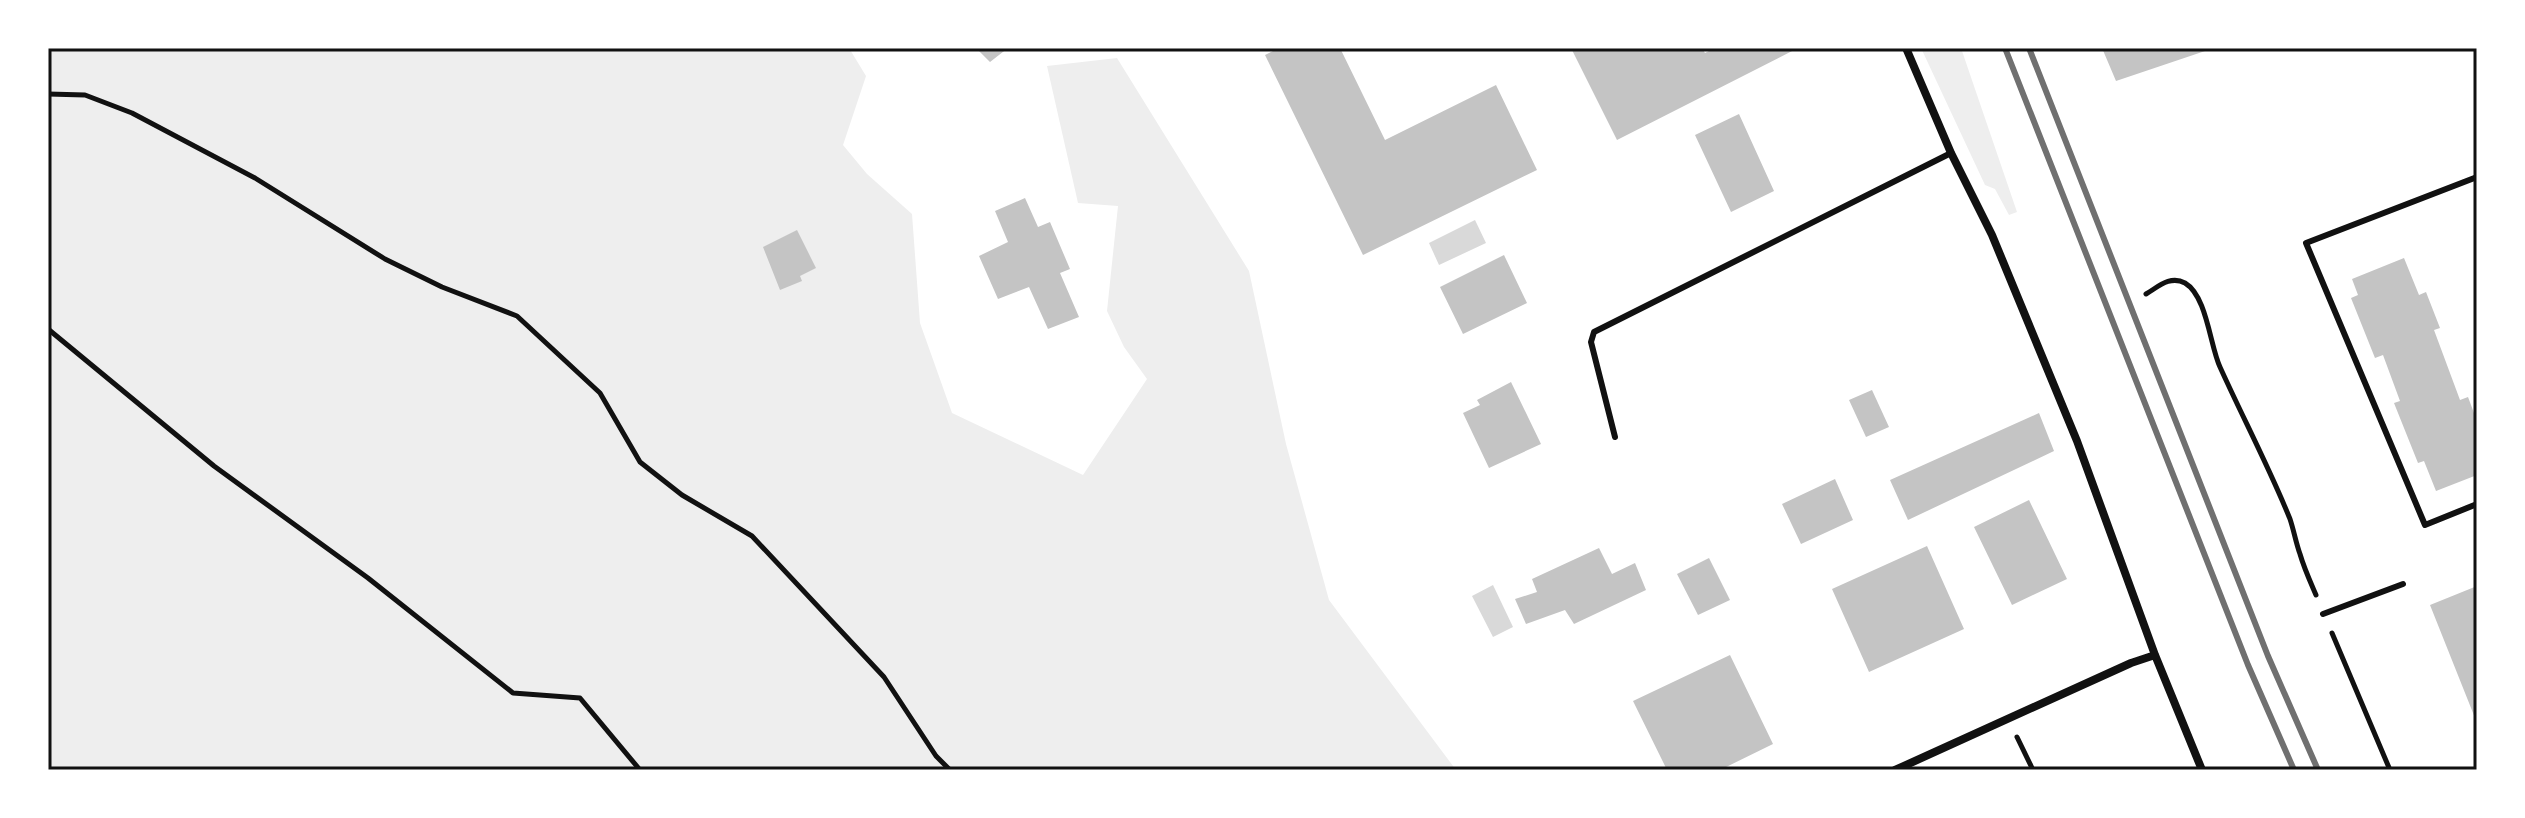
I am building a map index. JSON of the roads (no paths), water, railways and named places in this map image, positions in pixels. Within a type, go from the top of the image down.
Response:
[{"type":"street","points":[[1906,48],[1951,153],[1992,235],[2065,412],[2155,655],[2202,770]]},
{"type":"street","points":[[1895,770],[2155,655]]},
{"type":"lane","points":[[1615,437],[1591,342],[1594,332],[1951,153]]},
{"type":"lane","points":[[2477,177],[2306,243],[2425,525],[2477,504]]},
{"type":"lane","points":[[2323,614],[2403,584]]},
{"type":"railway","points":[[2005,48],[2248,665],[2294,770]]},
{"type":"railway","points":[[2029,48],[2268,656],[2318,770]]}]
